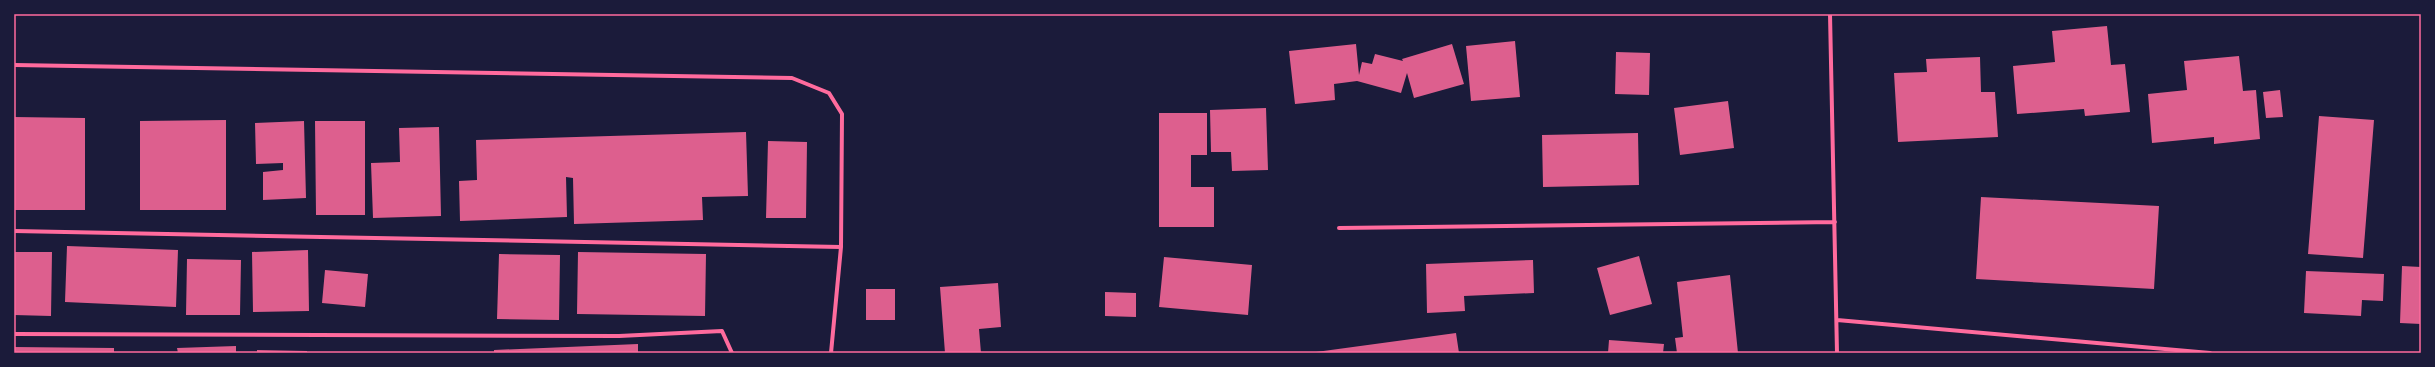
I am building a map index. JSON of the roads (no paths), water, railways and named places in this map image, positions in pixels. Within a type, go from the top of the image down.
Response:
[{"type":"street","points":[[1830,14],[1837,353]]},
{"type":"street","points":[[14,65],[792,78],[829,93],[842,114],[841,247],[831,353]]},
{"type":"street","points":[[1339,228],[1835,222]]},
{"type":"street","points":[[14,231],[841,247]]},
{"type":"street","points":[[1837,320],[2210,353]]},
{"type":"street","points":[[14,334],[619,336],[722,331],[732,353]]}]
